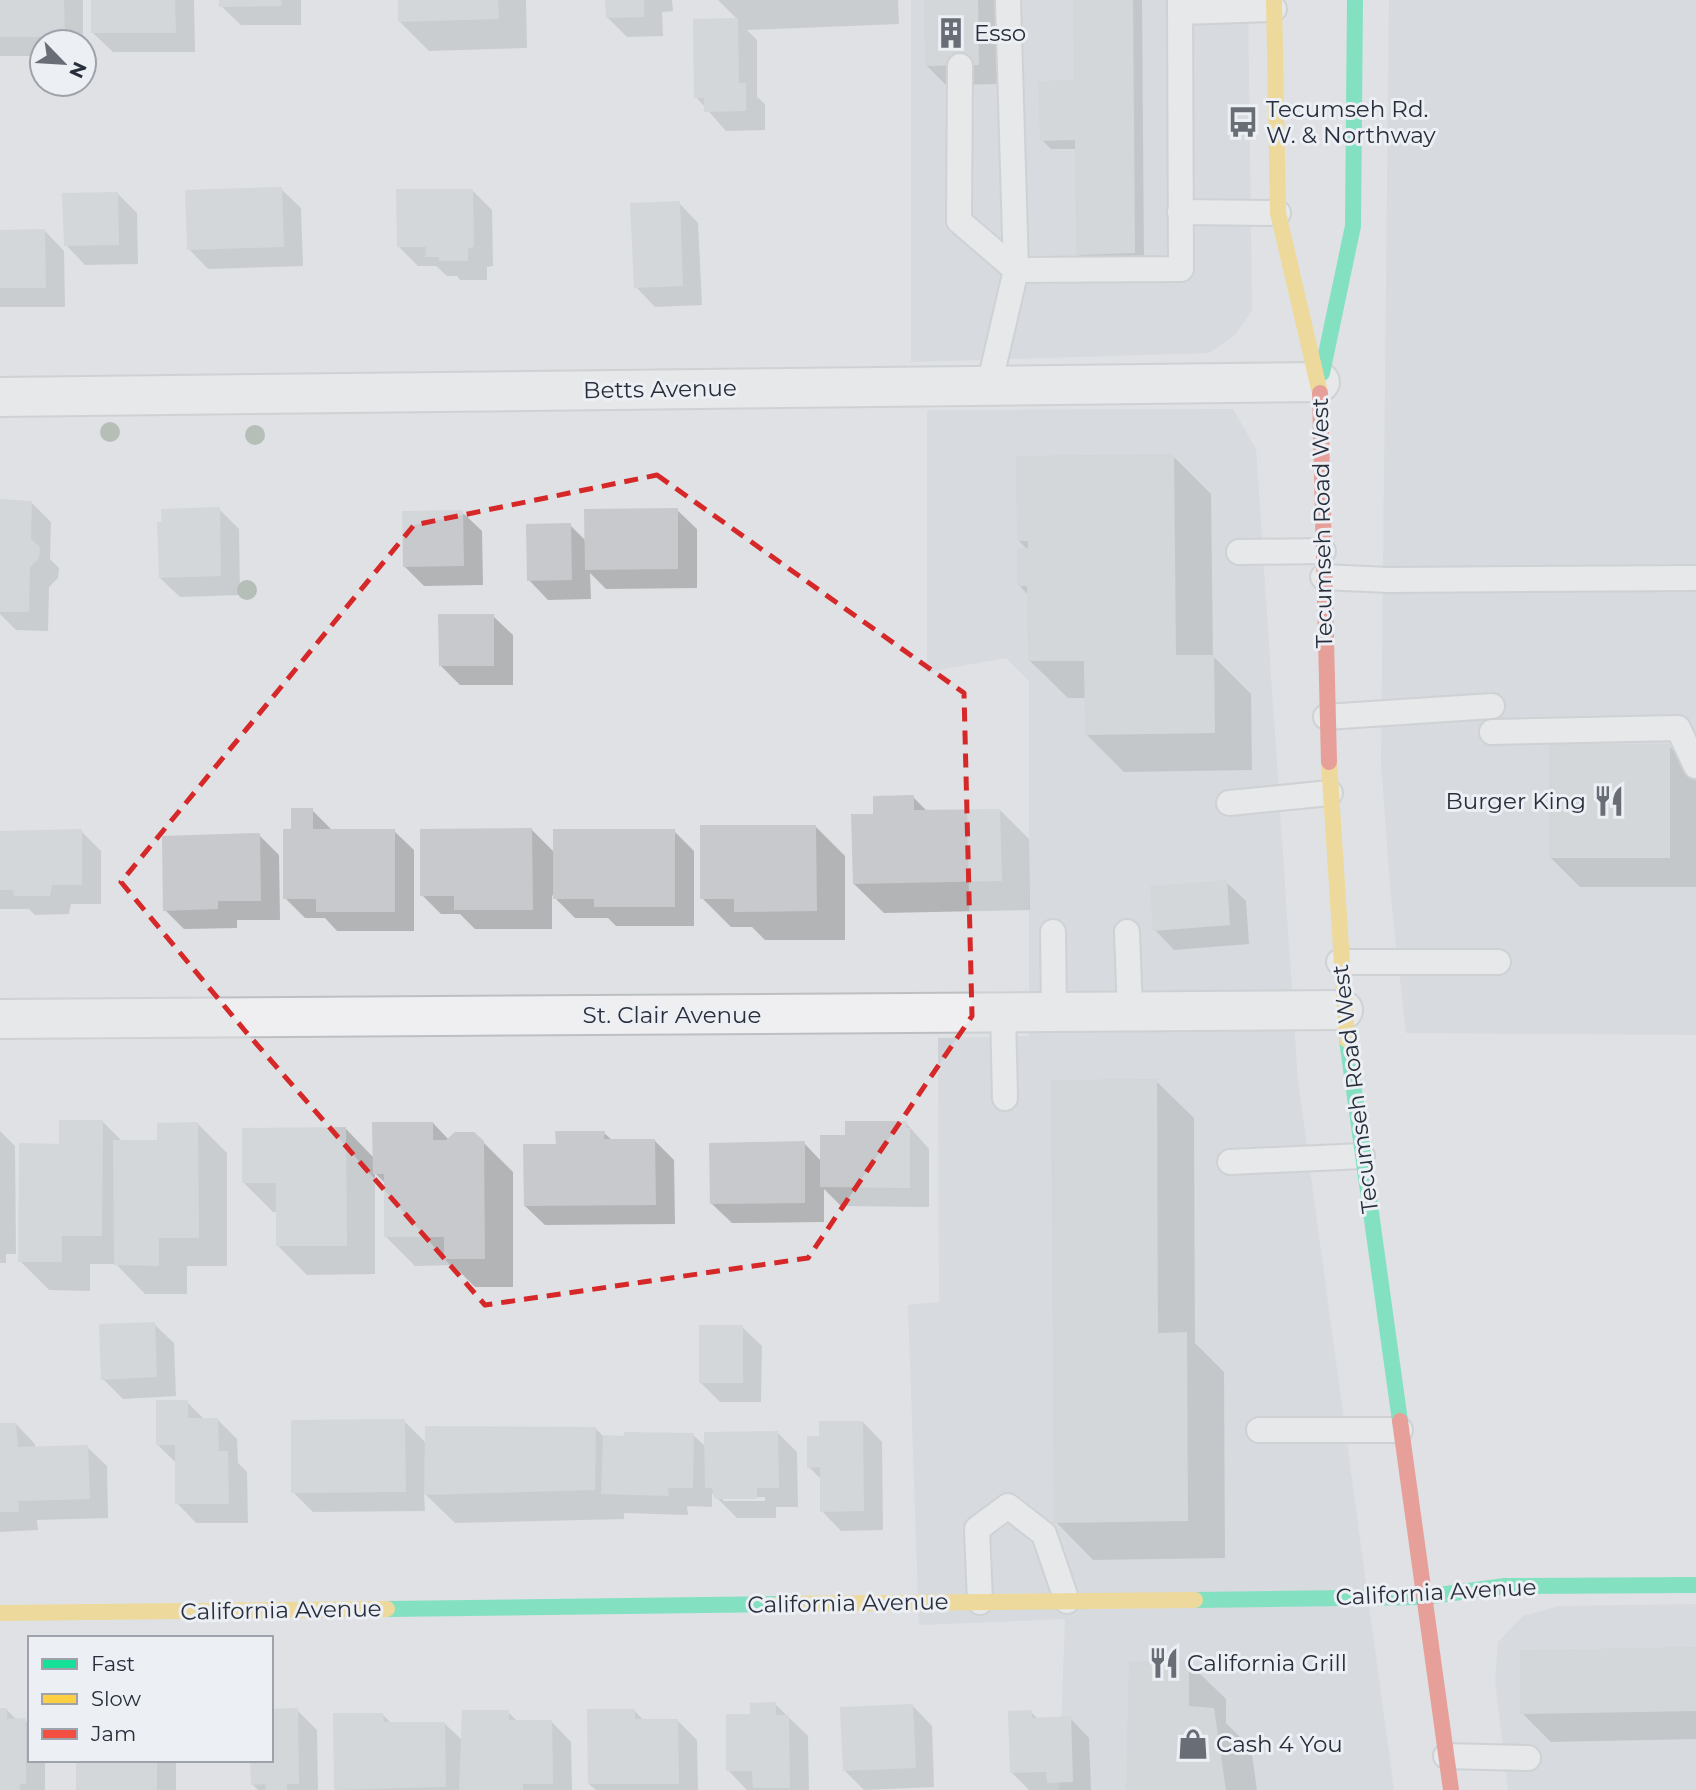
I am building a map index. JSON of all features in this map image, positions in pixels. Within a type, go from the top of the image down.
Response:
[{"type":"main road","name":"Tecumseh Road West","points":[[1320,382],[1353,226],[1355,0]]},
{"type":"main road","name":"Tecumseh Road West","points":[[1274,5],[1278,213],[1320,382],[1325,717],[1343,1010],[1451,1790]]},
{"type":"main road","name":"California Avenue","points":[[0,1614],[1424,1597],[1505,1586],[1696,1585]]},
{"type":"street","name":"Betts Avenue","points":[[0,397],[1320,382]]},
{"type":"street","name":"St. Clair Avenue","points":[[0,1019],[1343,1010]]},
{"type":"lane","points":[[989,386],[1016,270],[1008,0]]},
{"type":"lane","points":[[960,65],[959,221],[1016,270],[1181,269],[1180,6],[1274,5]]},
{"type":"lane","points":[[1180,212],[1278,213]]},
{"type":"lane","points":[[1239,552],[1323,551]]},
{"type":"lane","points":[[1323,577],[1388,580],[1696,578]]},
{"type":"lane","points":[[1325,717],[1492,706]]},
{"type":"lane","points":[[1492,732],[1678,728],[1696,766]]},
{"type":"lane","points":[[1229,803],[1330,793]]},
{"type":"lane","points":[[1053,932],[1054,1012]]},
{"type":"lane","points":[[1127,932],[1130,1012]]},
{"type":"lane","points":[[1339,961],[1498,962]]},
{"type":"lane","points":[[1003,1012],[1004,1098]]},
{"type":"lane","points":[[1230,1162],[1362,1156]]},
{"type":"lane","points":[[1259,1430],[1400,1430]]},
{"type":"lane","points":[[980,1602],[977,1529],[1008,1506],[1044,1534],[1067,1601]]},
{"type":"lane","points":[[1446,1756],[1528,1758]]},
{"type":"highlighted area","points":[[657,475],[964,693],[972,1016],[808,1258],[485,1305],[246,1032],[121,882],[414,525]]},
{"type":"shaded area","points":[[911,0],[1248,0],[1252,310],[1235,335],[1209,353],[911,362]]},
{"type":"shaded area","points":[[1389,0],[1696,0],[1696,1035],[1406,1033],[1391,898],[1381,763]]},
{"type":"shaded area","points":[[1233,409],[1256,449],[1298,1081],[1394,1790],[1059,1790],[1065,1619],[919,1625],[908,1305],[939,1302],[938,1038],[1029,1036],[1029,681],[1006,658],[927,672],[927,410]]},
{"type":"shaded area","points":[[1696,1604],[1696,1790],[1508,1790],[1495,1681],[1498,1642],[1523,1616],[1559,1606]]},
{"type":"building","points":[[0,0],[64,0],[65,28],[28,28],[28,37],[0,37]]},
{"type":"building","points":[[91,0],[175,0],[176,33],[98,33],[98,28],[91,28]]},
{"type":"building","points":[[219,0],[281,0],[282,6],[219,7]]},
{"type":"building","points":[[398,0],[498,0],[499,19],[398,22]]},
{"type":"building","points":[[605,0],[644,0],[644,17],[606,18]]},
{"type":"building","name":"Esso","points":[[924,0],[978,0],[979,65],[925,66]]},
{"type":"building","points":[[1073,0],[1133,0],[1135,253],[1076,255],[1075,140],[1040,141],[1038,81],[1074,80]]},
{"type":"building","points":[[738,18],[739,83],[746,83],[746,111],[704,112],[704,98],[694,98],[693,19]]},
{"type":"building","points":[[282,187],[284,247],[187,250],[185,190]]},
{"type":"building","points":[[396,189],[473,189],[474,247],[468,248],[468,261],[439,261],[439,257],[425,257],[426,247],[397,247]]},
{"type":"building","points":[[118,192],[119,245],[64,246],[62,193]]},
{"type":"building","points":[[680,201],[683,286],[634,288],[630,203]]},
{"type":"building","points":[[45,229],[46,288],[0,288],[0,230]]},
{"type":"building","points":[[1174,454],[1176,655],[1214,655],[1215,733],[1085,735],[1084,661],[1028,661],[1027,586],[1017,586],[1017,549],[1028,548],[1028,541],[1017,541],[1016,456]]},
{"type":"building","points":[[0,499],[32,501],[31,539],[40,547],[39,558],[30,567],[29,612],[0,612]]},
{"type":"building","points":[[220,507],[221,576],[159,578],[157,522],[162,522],[161,509]]},
{"type":"building","points":[[678,508],[678,569],[585,570],[584,509]]},
{"type":"building","points":[[463,510],[464,566],[403,567],[402,511]]},
{"type":"building","points":[[571,523],[572,580],[527,581],[526,524]]},
{"type":"building","points":[[438,614],[494,614],[494,666],[439,666]]},
{"type":"building","name":"Burger King","points":[[1549,744],[1670,744],[1670,858],[1549,858]]},
{"type":"building","points":[[914,795],[914,810],[1000,809],[1002,881],[853,884],[851,814],[873,814],[873,796]]},
{"type":"building","points":[[291,808],[313,808],[313,829],[395,829],[395,912],[316,912],[316,899],[283,899],[283,829],[291,829]]},
{"type":"building","points":[[700,825],[816,825],[817,911],[734,912],[734,899],[700,899]]},
{"type":"building","points":[[532,828],[533,910],[454,910],[454,896],[420,896],[420,829]]},
{"type":"building","points":[[82,829],[82,885],[52,885],[50,896],[14,896],[13,890],[0,890],[0,831]]},
{"type":"building","points":[[553,829],[675,829],[675,907],[594,907],[594,899],[553,899]]},
{"type":"building","points":[[260,833],[261,901],[218,901],[218,909],[163,911],[162,836]]},
{"type":"building","points":[[1227,880],[1230,925],[1153,931],[1150,886]]},
{"type":"building","points":[[1157,1079],[1158,1333],[1187,1332],[1188,1521],[1054,1523],[1051,1080]]},
{"type":"building","points":[[59,1120],[103,1120],[102,1236],[62,1236],[62,1262],[18,1262],[19,1143],[59,1144]]},
{"type":"building","points":[[845,1121],[907,1121],[906,1128],[910,1128],[910,1188],[820,1187],[820,1135],[845,1135]]},
{"type":"building","points":[[198,1122],[199,1238],[159,1238],[159,1266],[114,1265],[113,1140],[157,1140],[157,1123]]},
{"type":"building","points":[[372,1122],[433,1122],[433,1140],[446,1140],[455,1132],[474,1132],[484,1141],[485,1259],[444,1259],[444,1237],[384,1237],[384,1174],[373,1174]]},
{"type":"building","points":[[346,1127],[347,1246],[276,1246],[276,1183],[242,1183],[242,1128]]},
{"type":"building","points":[[555,1131],[605,1131],[604,1139],[655,1139],[656,1205],[524,1206],[523,1144],[556,1144]]},
{"type":"building","points":[[805,1141],[805,1203],[710,1204],[709,1143]]},
{"type":"building","points":[[155,1322],[157,1377],[101,1380],[99,1324]]},
{"type":"building","points":[[699,1325],[743,1325],[743,1383],[699,1383]]},
{"type":"building","points":[[156,1400],[188,1400],[188,1418],[218,1418],[219,1451],[228,1451],[229,1504],[175,1504],[175,1445],[156,1445]]},
{"type":"building","points":[[405,1419],[406,1492],[291,1493],[291,1420]]},
{"type":"building","points":[[819,1421],[863,1421],[864,1511],[820,1512],[820,1467],[807,1468],[807,1436],[819,1436]]},
{"type":"building","points":[[0,1423],[16,1423],[18,1447],[88,1445],[90,1499],[18,1501],[19,1512],[0,1512]]},
{"type":"building","points":[[425,1426],[596,1427],[595,1490],[424,1495]]},
{"type":"building","points":[[778,1431],[779,1488],[757,1488],[757,1499],[715,1499],[712,1488],[705,1488],[704,1432]]},
{"type":"building","points":[[624,1432],[694,1433],[693,1488],[668,1488],[669,1496],[601,1494],[603,1435],[624,1436]]},
{"type":"building","points":[[1696,1647],[1696,1711],[1520,1714],[1520,1650]]},
{"type":"building","points":[[1189,1660],[1189,1706],[1214,1708],[1226,1790],[1126,1790],[1129,1662]]},
{"type":"building","points":[[776,1702],[776,1715],[789,1715],[790,1788],[753,1788],[752,1771],[726,1771],[726,1714],[750,1714],[750,1703]]},
{"type":"building","points":[[913,1704],[916,1768],[843,1771],[840,1707]]},
{"type":"building","points":[[0,1708],[7,1708],[7,1719],[26,1718],[26,1784],[20,1784],[20,1790],[0,1790]]},
{"type":"building","points":[[298,1708],[299,1784],[287,1784],[287,1790],[266,1790],[265,1784],[251,1785],[250,1762],[273,1762],[273,1709]]},
{"type":"building","points":[[587,1709],[635,1709],[635,1719],[678,1719],[679,1784],[588,1784]]},
{"type":"building","points":[[462,1710],[509,1710],[509,1720],[552,1720],[553,1784],[523,1784],[523,1790],[459,1790]]},
{"type":"building","points":[[1032,1710],[1032,1718],[1071,1716],[1073,1782],[1047,1783],[1046,1772],[1010,1773],[1008,1711]]},
{"type":"building","points":[[333,1713],[383,1713],[384,1722],[445,1722],[446,1787],[334,1790]]},
{"type":"building","points":[[76,1762],[157,1762],[157,1790],[76,1790]]},
{"type":"traffic: fast","points":[[1322,373],[1353,226],[1355,0]]},
{"type":"traffic: fast","points":[[1347,1040],[1400,1421]]},
{"type":"traffic: fast","points":[[1195,1600],[1424,1597],[1505,1586],[1696,1585]]},
{"type":"traffic: fast","points":[[387,1609],[779,1604]]},
{"type":"traffic: slow","points":[[1274,0],[1278,213],[1320,393]]},
{"type":"traffic: slow","points":[[1329,762],[1347,1040]]},
{"type":"traffic: slow","points":[[779,1604],[1195,1600]]},
{"type":"traffic: slow","points":[[0,1613],[387,1609]]},
{"type":"traffic: jam","points":[[1320,393],[1329,762]]},
{"type":"traffic: jam","points":[[1400,1421],[1451,1790]]},
{"type":"place","name":"Esso","points":[[951,33]]},
{"type":"place","name":"Tecumseh Rd. W. & Northway","points":[[1243,122]]},
{"type":"place","name":"Burger King","points":[[1609,801]]},
{"type":"place","name":"California Grill","points":[[1164,1663]]},
{"type":"place","name":"Cash 4 You","points":[[1193,1744]]}]
